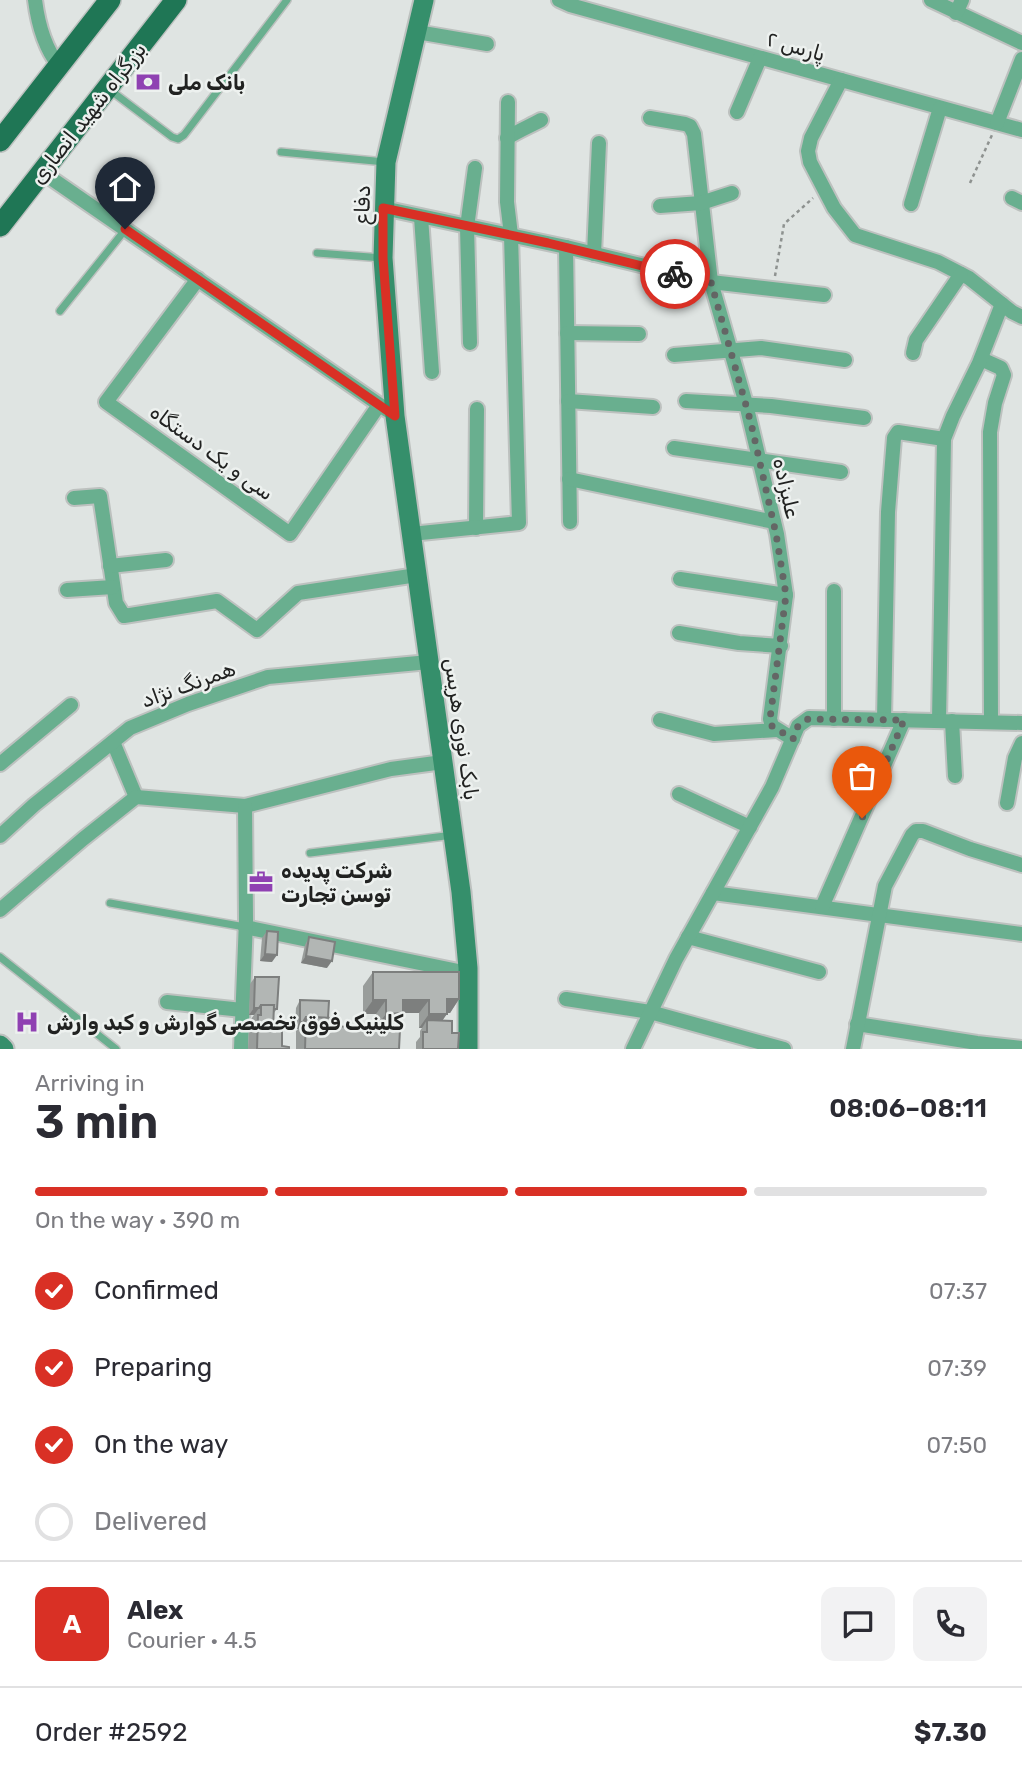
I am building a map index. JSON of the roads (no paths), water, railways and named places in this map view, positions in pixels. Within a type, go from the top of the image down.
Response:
[{"type":"main road","points":[[0,141],[110,0]]},
{"type":"main road","name":"بزرگراه شهید انصاری","points":[[0,226],[176,0]]},
{"type":"main road","name":"دفاع","points":[[387,410],[383,258],[386,162],[424,0]]},
{"type":"main road","name":"بابک نوری هریس","points":[[387,410],[411,534],[453,835],[468,973],[468,1049]]},
{"type":"main road","points":[[0,1045],[4,1049]]},
{"type":"street","points":[[35,0],[41,33],[51,56],[59,66]]},
{"type":"street","name":"پارس ۲","points":[[559,0],[1022,130]]},
{"type":"street","points":[[931,0],[959,6],[1022,43]]},
{"type":"street","points":[[417,32],[487,44]]},
{"type":"street","points":[[737,111],[760,58]]},
{"type":"street","points":[[997,122],[1022,59]]},
{"type":"street","points":[[841,80],[811,138],[808,151],[810,162],[834,208],[855,235],[938,262],[961,274],[1022,317]]},
{"type":"street","points":[[411,534],[519,523],[507,202],[508,102]]},
{"type":"street","points":[[911,204],[940,108]]},
{"type":"street","name":"علیزاده","points":[[650,118],[690,126],[694,134],[711,282],[760,461],[774,522],[786,595],[770,719],[777,730]]},
{"type":"street","points":[[507,138],[541,120]]},
{"type":"street","points":[[594,254],[599,143]]},
{"type":"street","points":[[470,343],[467,227],[475,168]]},
{"type":"street","points":[[43,172],[387,410]]},
{"type":"street","points":[[660,206],[701,203],[732,193]]},
{"type":"street","points":[[383,208],[566,247],[711,282],[824,295]]},
{"type":"street","points":[[421,217],[432,372]]},
{"type":"street","points":[[566,247],[570,522]]},
{"type":"street","points":[[912,353],[916,340],[961,274]]},
{"type":"street","name":"سی و یک دستگاه","points":[[198,279],[106,402],[290,534],[387,410]]},
{"type":"street","points":[[955,776],[945,721],[944,439],[981,359],[1002,304]]},
{"type":"street","points":[[567,333],[639,334]]},
{"type":"street","points":[[674,355],[761,348],[845,360]]},
{"type":"street","points":[[981,359],[1001,368],[1004,375],[990,432],[991,722]]},
{"type":"street","points":[[568,401],[653,407]]},
{"type":"street","points":[[687,401],[746,404],[864,418]]},
{"type":"street","points":[[476,528],[477,410]]},
{"type":"street","points":[[884,720],[888,512],[894,438],[898,432],[944,439]]},
{"type":"street","points":[[674,448],[841,472]]},
{"type":"street","points":[[569,479],[774,522]]},
{"type":"street","points":[[74,498],[100,496],[116,603],[124,616],[217,601],[257,630],[298,593],[417,575]]},
{"type":"street","points":[[110,566],[166,560]]},
{"type":"street","points":[[680,579],[786,595]]},
{"type":"street","points":[[67,590],[113,587]]},
{"type":"street","points":[[834,591],[834,719]]},
{"type":"street","points":[[679,633],[739,643],[781,646]]},
{"type":"street","name":"همرنگ نژاد","points":[[0,836],[34,805],[130,728],[188,704],[268,677],[429,662]]},
{"type":"street","points":[[0,764],[71,705]]},
{"type":"street","points":[[633,1049],[688,937],[772,788],[795,733],[808,719],[1022,723]]},
{"type":"street","points":[[660,720],[714,734],[777,730],[795,733]]},
{"type":"street","points":[[822,907],[904,720]]},
{"type":"street","points":[[113,742],[136,797]]},
{"type":"street","points":[[1007,803],[1015,758],[1022,743]]},
{"type":"street","points":[[0,910],[136,797],[245,806],[391,769],[443,762]]},
{"type":"street","points":[[679,793],[750,827]]},
{"type":"street","points":[[241,1049],[245,806]]},
{"type":"street","points":[[853,1049],[885,886],[916,831],[923,831],[1022,865]]},
{"type":"street","points":[[713,893],[1022,934]]},
{"type":"street","points":[[245,927],[468,973]]},
{"type":"street","points":[[688,937],[819,972]]},
{"type":"street","points":[[566,999],[650,1013],[784,1049]]},
{"type":"street","points":[[167,1002],[242,1010]]},
{"type":"street","points":[[858,1024],[976,1046],[1022,1048]]},
{"type":"lane","points":[[108,88],[178,139],[184,135],[287,0]]},
{"type":"lane","points":[[281,152],[386,162]]},
{"type":"lane","points":[[60,311],[125,229]]},
{"type":"lane","points":[[317,253],[383,258]]},
{"type":"lane","points":[[310,853],[453,835]]},
{"type":"lane","points":[[110,902],[245,927]]},
{"type":"lane","points":[[0,957],[116,1049]]},
{"type":"place","name":"بانک ملی","points":[[148,82]]},
{"type":"place","name":"شرکت پدیده توسن تجارت","points":[[261,882]]},
{"type":"place","name":"کلینیک فوق تخصصی گوارش و کبد وارش","points":[[27,1022]]}]
